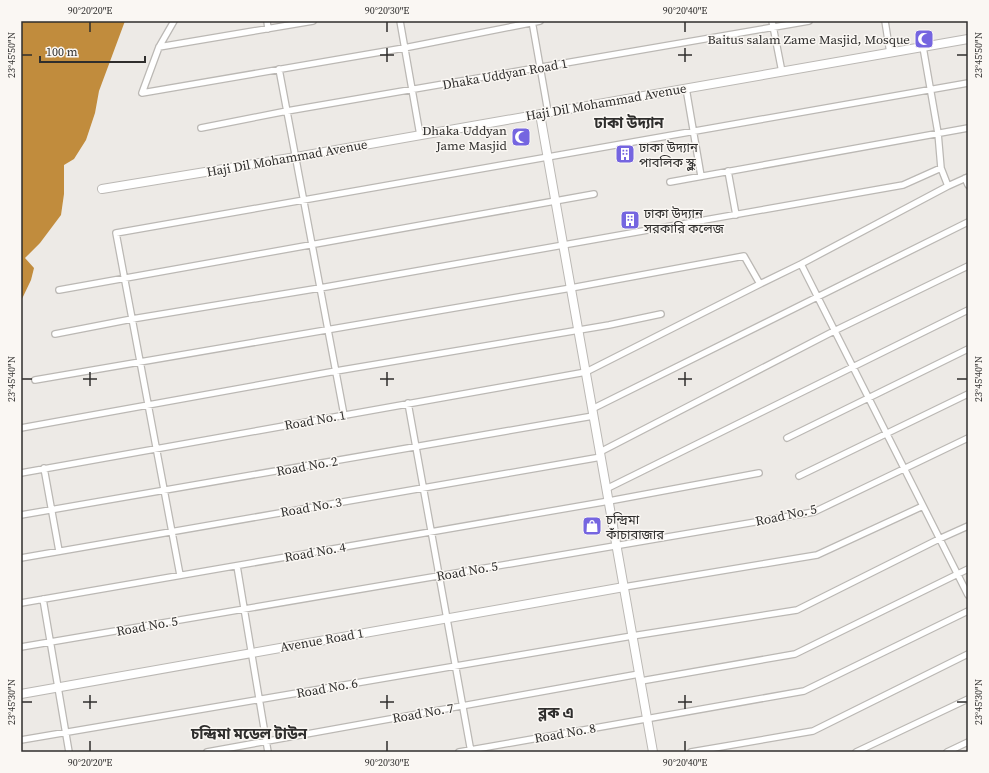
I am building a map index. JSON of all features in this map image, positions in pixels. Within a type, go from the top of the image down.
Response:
[{"type":"street","points":[[174,21],[158,47],[142,93],[404,48],[540,21]]},
{"type":"street","points":[[267,21],[268,28]]},
{"type":"street","points":[[158,47],[313,21]]},
{"type":"street","points":[[400,21],[420,135]]},
{"type":"street","name":"Dhaka Uddyan Road 1","points":[[200,128],[287,111],[540,68],[772,24],[809,21]]},
{"type":"street","points":[[885,21],[890,53]]},
{"type":"street","points":[[532,22],[540,68],[547,157],[653,752]]},
{"type":"street","points":[[772,24],[782,72]]},
{"type":"street","name":"Haji Dil Mohammad Avenue","points":[[102,189],[296,157],[968,39]]},
{"type":"street","points":[[923,47],[938,133],[941,168],[948,186]]},
{"type":"street","points":[[280,69],[344,415]]},
{"type":"street","points":[[180,575],[116,233],[968,83]]},
{"type":"street","points":[[686,88],[701,176]]},
{"type":"street","points":[[670,182],[968,128]]},
{"type":"street","points":[[55,334],[132,319],[563,246],[903,185],[941,168]]},
{"type":"street","points":[[728,171],[736,215]]},
{"type":"street","points":[[966,178],[968,185]]},
{"type":"street","name":"Road No. 1","points":[[21,473],[586,372],[801,264],[948,186],[966,178]]},
{"type":"street","points":[[59,290],[594,194]]},
{"type":"street","name":"Road No. 2","points":[[21,515],[416,447],[593,413],[817,297],[968,222]]},
{"type":"street","points":[[35,380],[571,288],[744,256],[760,284]]},
{"type":"street","points":[[801,264],[968,595]]},
{"type":"street","name":"Road No. 3","points":[[21,558],[423,488],[600,454],[834,331],[968,266]]},
{"type":"street","points":[[606,489],[968,310]]},
{"type":"street","points":[[21,428],[336,371],[609,325],[661,314]]},
{"type":"street","points":[[787,438],[968,349]]},
{"type":"street","points":[[799,476],[968,394]]},
{"type":"street","points":[[408,404],[471,751]]},
{"type":"street","name":"Road No. 5","points":[[21,647],[814,512],[968,438]]},
{"type":"street","points":[[44,468],[59,551]]},
{"type":"street","name":"Road No. 4","points":[[21,603],[609,501],[758,473]]},
{"type":"street","points":[[624,587],[817,555],[923,506]]},
{"type":"street","name":"Road No. 6","points":[[21,740],[632,636],[797,610],[939,538],[968,526]]},
{"type":"street","points":[[237,566],[268,752]]},
{"type":"street","name":"Road No. 7","points":[[207,752],[463,706],[795,654],[957,573],[968,569]]},
{"type":"street","name":"Avenue Road 1","points":[[21,694],[624,587]]},
{"type":"street","points":[[43,599],[69,752]]},
{"type":"street","name":"Road No. 8","points":[[459,752],[804,691],[968,611]]},
{"type":"street","points":[[691,752],[813,731],[968,654]]},
{"type":"street","points":[[856,752],[968,699]]},
{"type":"street","points":[[948,752],[968,742]]},
{"type":"shaded area","points":[[21,21],[125,21],[99,91],[95,113],[86,140],[74,159],[64,165],[64,194],[61,215],[40,243],[25,258],[34,268],[31,280],[21,301]]},
{"type":"place","name":"Baitus salam Zame Masjid, Mosque","points":[[924,39]]},
{"type":"place","name":"Dhaka Uddyan Jame Masjid","points":[[521,137]]},
{"type":"place","name":"ঢাকা উদ্যান পাবলিক স্কুল","points":[[625,154]]},
{"type":"place","name":"ঢাকা উদ্যান সরকারি কলেজ","points":[[630,220]]},
{"type":"place","name":"চন্দ্রিমা কাঁচাবাজার","points":[[592,526]]},
{"type":"district","name":"ঢাকা উদ্যান","points":[[629,122]]},
{"type":"district","name":"ব্লক এ","points":[[556,712]]},
{"type":"district","name":"চন্দ্রিমা মডেল টাউন","points":[[249,733]]}]
